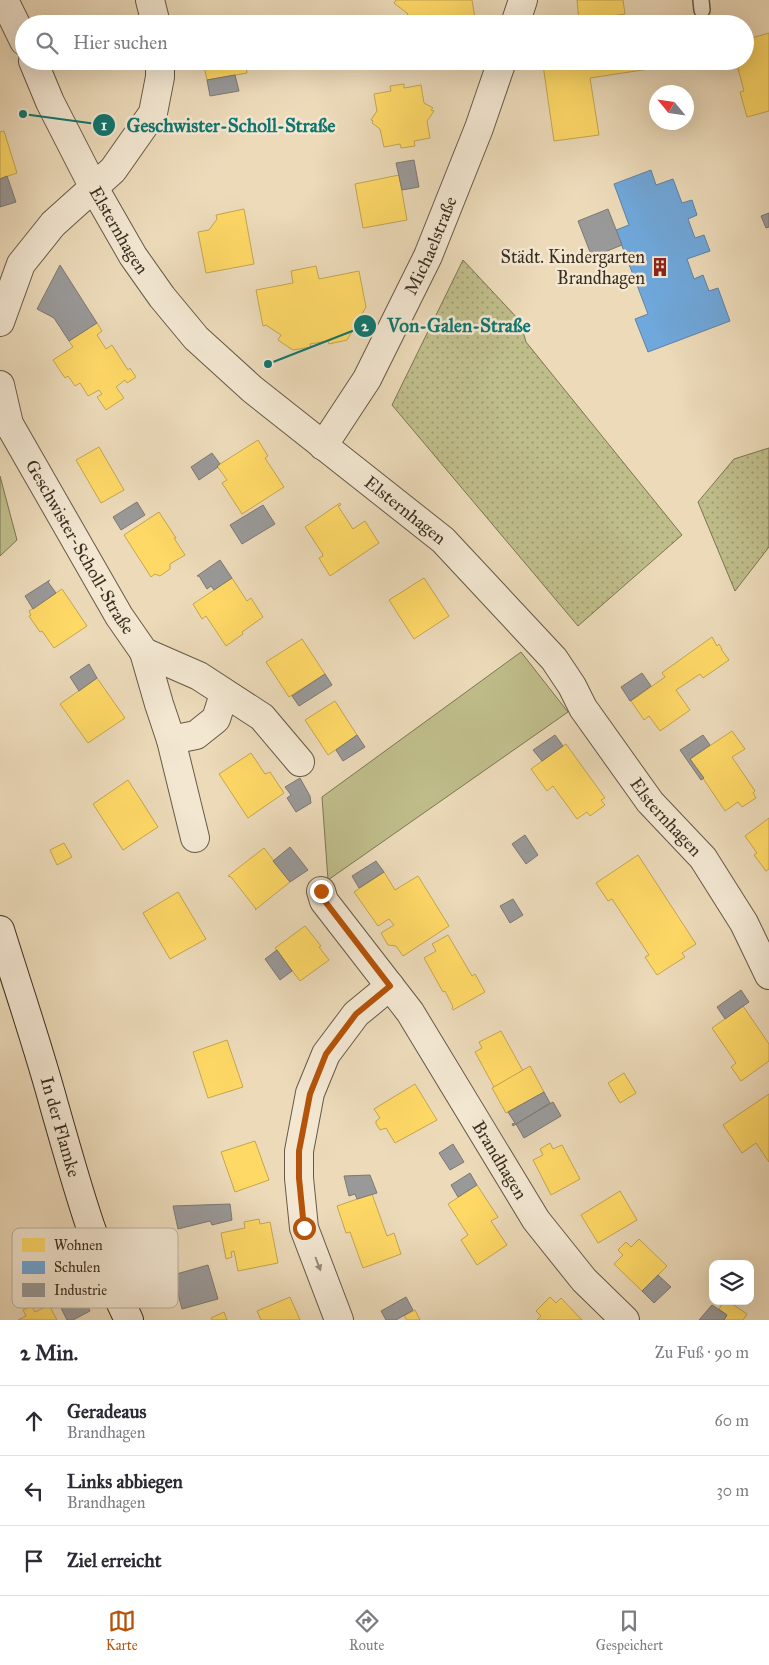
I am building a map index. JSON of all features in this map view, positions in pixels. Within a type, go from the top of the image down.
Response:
[{"type":"street","points":[[4,0],[15,23]]},
{"type":"street","points":[[150,0],[154,15]]},
{"type":"street","points":[[518,15],[523,0]]},
{"type":"street","name":"Elsternhagen","points":[[37,70],[50,102],[94,188],[133,256],[162,297],[196,338],[252,389],[443,540],[554,659],[572,686],[583,708],[650,802],[703,858],[744,923],[769,975]]},
{"type":"street","points":[[0,322],[20,264],[52,224],[113,170],[153,113],[160,70]]},
{"type":"street","name":"Michaelstraße","points":[[323,446],[367,379],[428,256],[499,70]]},
{"type":"street","name":"Geschwister-Scholl-Straße","points":[[0,385],[10,424],[119,616],[144,652],[171,740],[195,838]]},
{"type":"street","name":"Geschwister-Scholl-Straße","points":[[144,652],[199,676],[262,717],[300,762]]},
{"type":"street","points":[[171,740],[196,735],[216,720],[224,694]]},
{"type":"street","name":"Brandhagen","points":[[321,891],[324,900],[410,1012],[536,1220],[584,1280],[626,1320]]},
{"type":"street","name":"In der Flamke","points":[[0,930],[28,1016],[90,1228]]},
{"type":"street","points":[[339,1320],[304,1228],[299,1178],[299,1151],[310,1094],[326,1054],[356,1014],[390,986]]},
{"type":"street","name":"In der Flamke","points":[[123,1308],[129,1320]]},
{"type":"shaded area","points":[[463,260],[520,321],[526,342],[682,535],[578,626],[392,405]]},
{"type":"shaded area","points":[[769,448],[769,547],[735,591],[698,502],[734,459]]},
{"type":"shaded area","points":[[0,476],[17,540],[0,556]]},
{"type":"shaded area","points":[[521,652],[568,712],[328,880],[322,797]]},
{"type":"building: Wohnen","points":[[396,0],[472,0],[474,15],[407,15],[394,3]]},
{"type":"building: Wohnen","points":[[577,0],[623,0],[625,14],[578,15]]},
{"type":"building: Wohnen","points":[[769,33],[769,111],[747,117],[740,92],[744,91],[738,70],[754,70],[754,37]]},
{"type":"building: Wohnen","points":[[205,70],[246,70],[247,73],[207,80]]},
{"type":"building: Wohnen","points":[[544,70],[642,70],[590,78],[599,135],[554,141]]},
{"type":"building: Wohnen","points":[[404,84],[404,88],[421,85],[424,103],[433,108],[431,110],[434,111],[427,121],[430,138],[414,141],[415,146],[401,148],[400,144],[384,147],[380,129],[371,120],[377,111],[374,94],[391,91],[390,86]]},
{"type":"building: Wohnen","points":[[4,131],[17,173],[0,179],[0,132]]},
{"type":"building: Wohnen","points":[[399,175],[407,220],[363,228],[355,184]]},
{"type":"building: Wohnen","points":[[244,209],[254,264],[206,273],[198,232],[209,230],[217,219],[216,215]]},
{"type":"building: Wohnen","points":[[316,266],[319,279],[359,271],[366,307],[347,340],[329,344],[328,341],[310,344],[311,347],[293,350],[278,340],[281,335],[266,325],[263,326],[256,290],[293,283],[291,271]]},
{"type":"building: Wohnen","points":[[97,323],[102,331],[97,335],[106,349],[112,345],[128,370],[130,368],[136,377],[127,383],[125,380],[116,387],[124,398],[106,410],[97,397],[102,394],[99,390],[88,396],[80,383],[75,386],[68,376],[65,378],[53,360],[73,347],[69,341]]},
{"type":"building: Wohnen","points":[[258,440],[268,456],[265,458],[284,487],[242,514],[222,483],[227,480],[217,466]]},
{"type":"building: Wohnen","points":[[99,447],[124,490],[101,503],[76,460]]},
{"type":"building: Wohnen","points":[[340,503],[341,505],[338,506],[353,529],[365,521],[379,543],[330,576],[319,558],[323,556],[322,553],[305,527]]},
{"type":"building: Wohnen","points":[[159,512],[185,555],[170,564],[170,569],[160,576],[155,574],[151,577],[124,535]]},
{"type":"building: Wohnen","points":[[232,578],[247,601],[251,598],[263,617],[226,646],[206,616],[202,619],[193,604]]},
{"type":"building: Wohnen","points":[[424,578],[449,616],[414,639],[389,600]]},
{"type":"building: Wohnen","points":[[62,589],[87,626],[54,648],[29,616],[31,615],[29,611]]},
{"type":"building: Wohnen","points":[[712,637],[729,660],[703,678],[700,674],[676,690],[690,710],[660,731],[649,716],[644,720],[631,701],[665,677],[663,672]]},
{"type":"building: Wohnen","points":[[302,639],[325,674],[289,697],[266,662]]},
{"type":"building: Wohnen","points":[[97,678],[125,718],[88,743],[60,704]]},
{"type":"building: Wohnen","points":[[335,701],[357,735],[328,755],[305,720]]},
{"type":"building: Wohnen","points":[[732,731],[745,749],[732,757],[755,791],[753,793],[756,798],[742,807],[738,802],[725,811],[690,759]]},
{"type":"building: Wohnen","points":[[566,744],[605,798],[601,800],[605,805],[590,816],[587,812],[577,819],[553,786],[547,791],[531,769]]},
{"type":"building: Wohnen","points":[[251,753],[265,774],[270,772],[284,793],[248,818],[219,774]]},
{"type":"building: Wohnen","points":[[128,780],[158,827],[123,850],[93,804]]},
{"type":"building: Wohnen","points":[[769,818],[769,869],[766,871],[754,855],[757,853],[745,836]]},
{"type":"building: Wohnen","points":[[64,843],[72,857],[57,865],[50,850]]},
{"type":"building: Wohnen","points":[[264,848],[290,882],[255,910],[231,877],[228,876]]},
{"type":"building: Wohnen","points":[[638,855],[696,944],[682,953],[685,957],[657,975],[645,957],[649,955],[612,899],[608,901],[596,883]]},
{"type":"building: Wohnen","points":[[384,872],[395,890],[418,876],[449,926],[403,956],[396,946],[388,945],[381,933],[394,925],[389,919],[378,926],[354,892]]},
{"type":"building: Wohnen","points":[[178,892],[206,939],[170,959],[143,913]]},
{"type":"building: Wohnen","points":[[305,926],[321,946],[319,947],[329,960],[300,981],[275,948]]},
{"type":"building: Wohnen","points":[[448,935],[472,976],[475,974],[485,992],[453,1010],[445,991],[443,992],[424,958],[436,951],[432,944]]},
{"type":"building: Wohnen","points":[[743,1006],[769,1044],[769,1061],[741,1081],[731,1067],[736,1063],[712,1028]]},
{"type":"building: Wohnen","points":[[501,1031],[523,1071],[494,1087],[475,1052],[482,1048],[479,1042]]},
{"type":"building: Wohnen","points":[[227,1040],[243,1087],[208,1098],[193,1052]]},
{"type":"building: Wohnen","points":[[530,1066],[544,1092],[506,1113],[492,1088]]},
{"type":"building: Wohnen","points":[[624,1073],[636,1093],[620,1103],[608,1083]]},
{"type":"building: Wohnen","points":[[415,1084],[437,1120],[395,1143],[386,1128],[380,1130],[376,1124],[376,1121],[380,1118],[374,1109]]},
{"type":"building: Wohnen","points":[[769,1094],[769,1162],[756,1143],[742,1153],[723,1125]]},
{"type":"building: Wohnen","points":[[255,1141],[269,1180],[235,1192],[221,1152]]},
{"type":"building: Wohnen","points":[[550,1143],[553,1149],[562,1145],[580,1179],[551,1195],[533,1160],[543,1155],[540,1149]]},
{"type":"building: Wohnen","points":[[477,1185],[498,1217],[491,1221],[507,1245],[477,1265],[461,1240],[468,1235],[448,1204]]},
{"type":"building: Wohnen","points":[[620,1191],[637,1220],[598,1243],[581,1215]]},
{"type":"building: Wohnen","points":[[372,1194],[387,1236],[394,1233],[401,1254],[363,1268],[350,1232],[346,1233],[337,1206]]},
{"type":"building: Wohnen","points":[[259,1219],[260,1224],[270,1222],[278,1263],[238,1271],[234,1251],[231,1252],[232,1257],[226,1259],[221,1233],[245,1228],[244,1222]]},
{"type":"building: Wohnen","points":[[639,1239],[667,1266],[642,1291],[614,1264],[623,1255],[618,1250],[626,1242],[631,1247]]},
{"type":"building: Wohnen","points":[[290,1297],[300,1320],[261,1320],[257,1311]]},
{"type":"building: Wohnen","points":[[550,1297],[556,1303],[561,1298],[582,1320],[537,1320],[541,1316],[536,1311]]},
{"type":"building: Wohnen","points":[[722,1305],[734,1305],[747,1314],[743,1320],[724,1320],[727,1315],[719,1309]]},
{"type":"building: Wohnen","points":[[33,1308],[35,1312],[43,1308],[51,1308],[57,1320],[18,1320],[26,1316],[23,1310]]},
{"type":"building: Wohnen","points":[[415,1310],[420,1320],[407,1320],[404,1316]]},
{"type":"building: Wohnen","points":[[224,1312],[227,1320],[212,1320],[211,1318]]},
{"type":"building: Schulen","name":"Städt. Kindergarten Brandhagen","points":[[651,170],[656,185],[673,179],[682,203],[692,200],[697,215],[688,219],[695,238],[704,235],[710,251],[687,259],[694,279],[703,275],[709,291],[718,288],[730,321],[648,352],[635,319],[648,314],[616,230],[629,225],[614,184]]},
{"type":"building: Industrie","points":[[235,75],[239,91],[210,96],[207,80]]},
{"type":"building: Industrie","points":[[414,160],[419,187],[402,190],[396,163]]},
{"type":"building: Industrie","points":[[7,176],[16,202],[0,207],[0,179]]},
{"type":"building: Industrie","points":[[608,209],[622,245],[592,257],[578,221]]},
{"type":"building: Industrie","points":[[769,213],[769,227],[766,228],[761,216]]},
{"type":"building: Industrie","points":[[60,265],[97,323],[69,341],[54,318],[37,309]]},
{"type":"building: Industrie","points":[[212,453],[220,464],[199,480],[191,467]]},
{"type":"building: Industrie","points":[[137,502],[145,515],[121,530],[113,517]]},
{"type":"building: Industrie","points":[[263,505],[275,524],[242,544],[230,525]]},
{"type":"building: Industrie","points":[[220,560],[232,578],[214,590],[211,586],[207,589],[199,576],[197,576]]},
{"type":"building: Industrie","points":[[50,580],[48,582],[56,593],[33,609],[25,596]]},
{"type":"building: Industrie","points":[[89,664],[97,678],[79,691],[70,677]]},
{"type":"building: Industrie","points":[[642,673],[651,686],[630,701],[621,687]]},
{"type":"building: Industrie","points":[[325,674],[332,685],[299,706],[292,696]]},
{"type":"building: Industrie","points":[[357,735],[365,747],[343,761],[336,750]]},
{"type":"building: Industrie","points":[[555,735],[563,746],[542,761],[533,750]]},
{"type":"building: Industrie","points":[[703,735],[710,745],[690,759],[704,778],[701,780],[680,750]]},
{"type":"building: Industrie","points":[[300,778],[310,796],[311,803],[296,812],[287,798],[291,795],[285,787]]},
{"type":"building: Industrie","points":[[525,835],[538,855],[526,864],[512,844]]},
{"type":"building: Industrie","points":[[290,847],[308,870],[290,882],[273,861]]},
{"type":"building: Industrie","points":[[376,861],[384,872],[359,888],[352,876]]},
{"type":"building: Industrie","points":[[513,899],[523,915],[510,923],[500,906]]},
{"type":"building: Industrie","points":[[277,950],[292,971],[280,980],[265,959]]},
{"type":"building: Industrie","points":[[741,990],[749,1002],[725,1019],[717,1007]]},
{"type":"building: Industrie","points":[[544,1092],[550,1103],[513,1126],[512,1124],[515,1123],[508,1112]]},
{"type":"building: Industrie","points":[[553,1102],[561,1116],[524,1138],[516,1124]]},
{"type":"building: Industrie","points":[[453,1144],[464,1162],[450,1170],[439,1153]]},
{"type":"building: Industrie","points":[[470,1173],[477,1185],[458,1197],[451,1185]]},
{"type":"building: Industrie","points":[[370,1175],[377,1193],[357,1199],[355,1194],[349,1196],[344,1176]]},
{"type":"building: Industrie","points":[[230,1204],[232,1220],[212,1225],[210,1221],[178,1229],[173,1206]]},
{"type":"building: Industrie","points":[[208,1265],[218,1299],[182,1309],[178,1294],[178,1274]]},
{"type":"building: Industrie","points":[[658,1275],[671,1287],[654,1303],[642,1291]]},
{"type":"building: Industrie","points":[[406,1297],[413,1310],[396,1320],[386,1320],[381,1311]]},
{"type":"building: Industrie","points":[[712,1305],[727,1315],[724,1320],[699,1320]]},
{"type":"building: Industrie","points":[[61,1308],[88,1308],[90,1311],[73,1320],[67,1320]]},
{"type":"place","name":"Geschwister-Scholl-Straße","points":[[23,114]]},
{"type":"place","name":"Städt. Kindergarten Brandhagen","points":[[660,267]]},
{"type":"place","name":"Von-Galen-Straße","points":[[268,364]]},
{"type":"route","points":[[304,1228],[299,1178],[299,1151],[310,1094],[326,1054],[356,1014],[390,986],[324,900],[321,891]]}]
